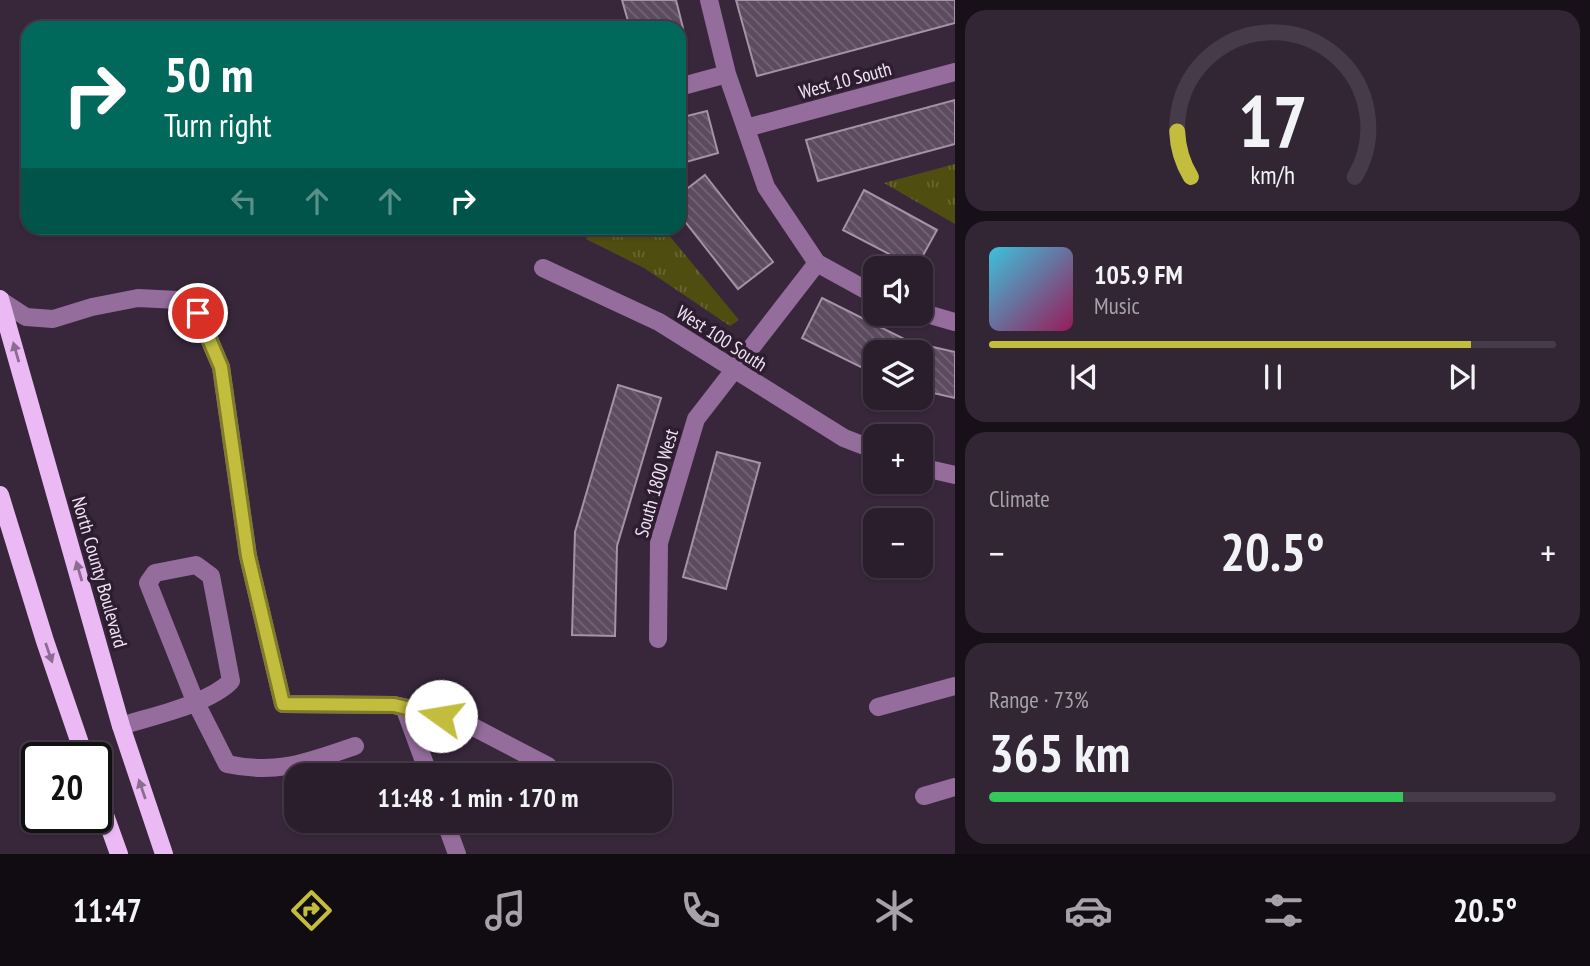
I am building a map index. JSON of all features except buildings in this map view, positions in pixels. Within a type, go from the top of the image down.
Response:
[{"type":"main road","name":"North County Boulevard","points":[[0,300],[121,726],[164,854]]},
{"type":"main road","points":[[0,495],[80,742]]},
{"type":"main road","points":[[111,833],[119,854]]},
{"type":"street","points":[[709,0],[727,74],[766,187],[817,263],[863,288]]},
{"type":"street","name":"West 10 South","points":[[746,128],[955,72]]},
{"type":"street","points":[[686,85],[727,74]]},
{"type":"street","name":"South 1800 West","points":[[658,639],[659,542],[696,419],[817,263]]},
{"type":"street","name":"West 100 South","points":[[543,268],[659,322],[733,371],[844,438],[863,445]]},
{"type":"street","points":[[0,300],[26,317],[53,319],[92,307],[138,298],[178,300],[198,313],[221,367],[248,556],[283,704],[332,702],[404,707],[460,720],[542,763]]},
{"type":"street","points":[[933,316],[955,322]]},
{"type":"street","points":[[933,470],[955,475]]},
{"type":"street","points":[[121,726],[195,701],[221,692],[231,681],[211,576],[196,565],[172,567],[155,573],[148,583],[195,701],[227,764],[257,771],[299,764],[355,746]]},
{"type":"street","points":[[878,707],[955,686]]},
{"type":"street","points":[[404,707],[425,763]]},
{"type":"street","points":[[924,796],[955,787]]},
{"type":"street","points":[[449,833],[457,854]]},
{"type":"green space","points":[[955,164],[955,224],[884,183]]},
{"type":"green space","points":[[587,235],[669,235],[739,320],[730,326],[644,268],[586,239]]},
{"type":"route","points":[[198,313],[211,338],[221,367],[248,556],[283,704],[332,702],[394,705],[441,716]]}]
